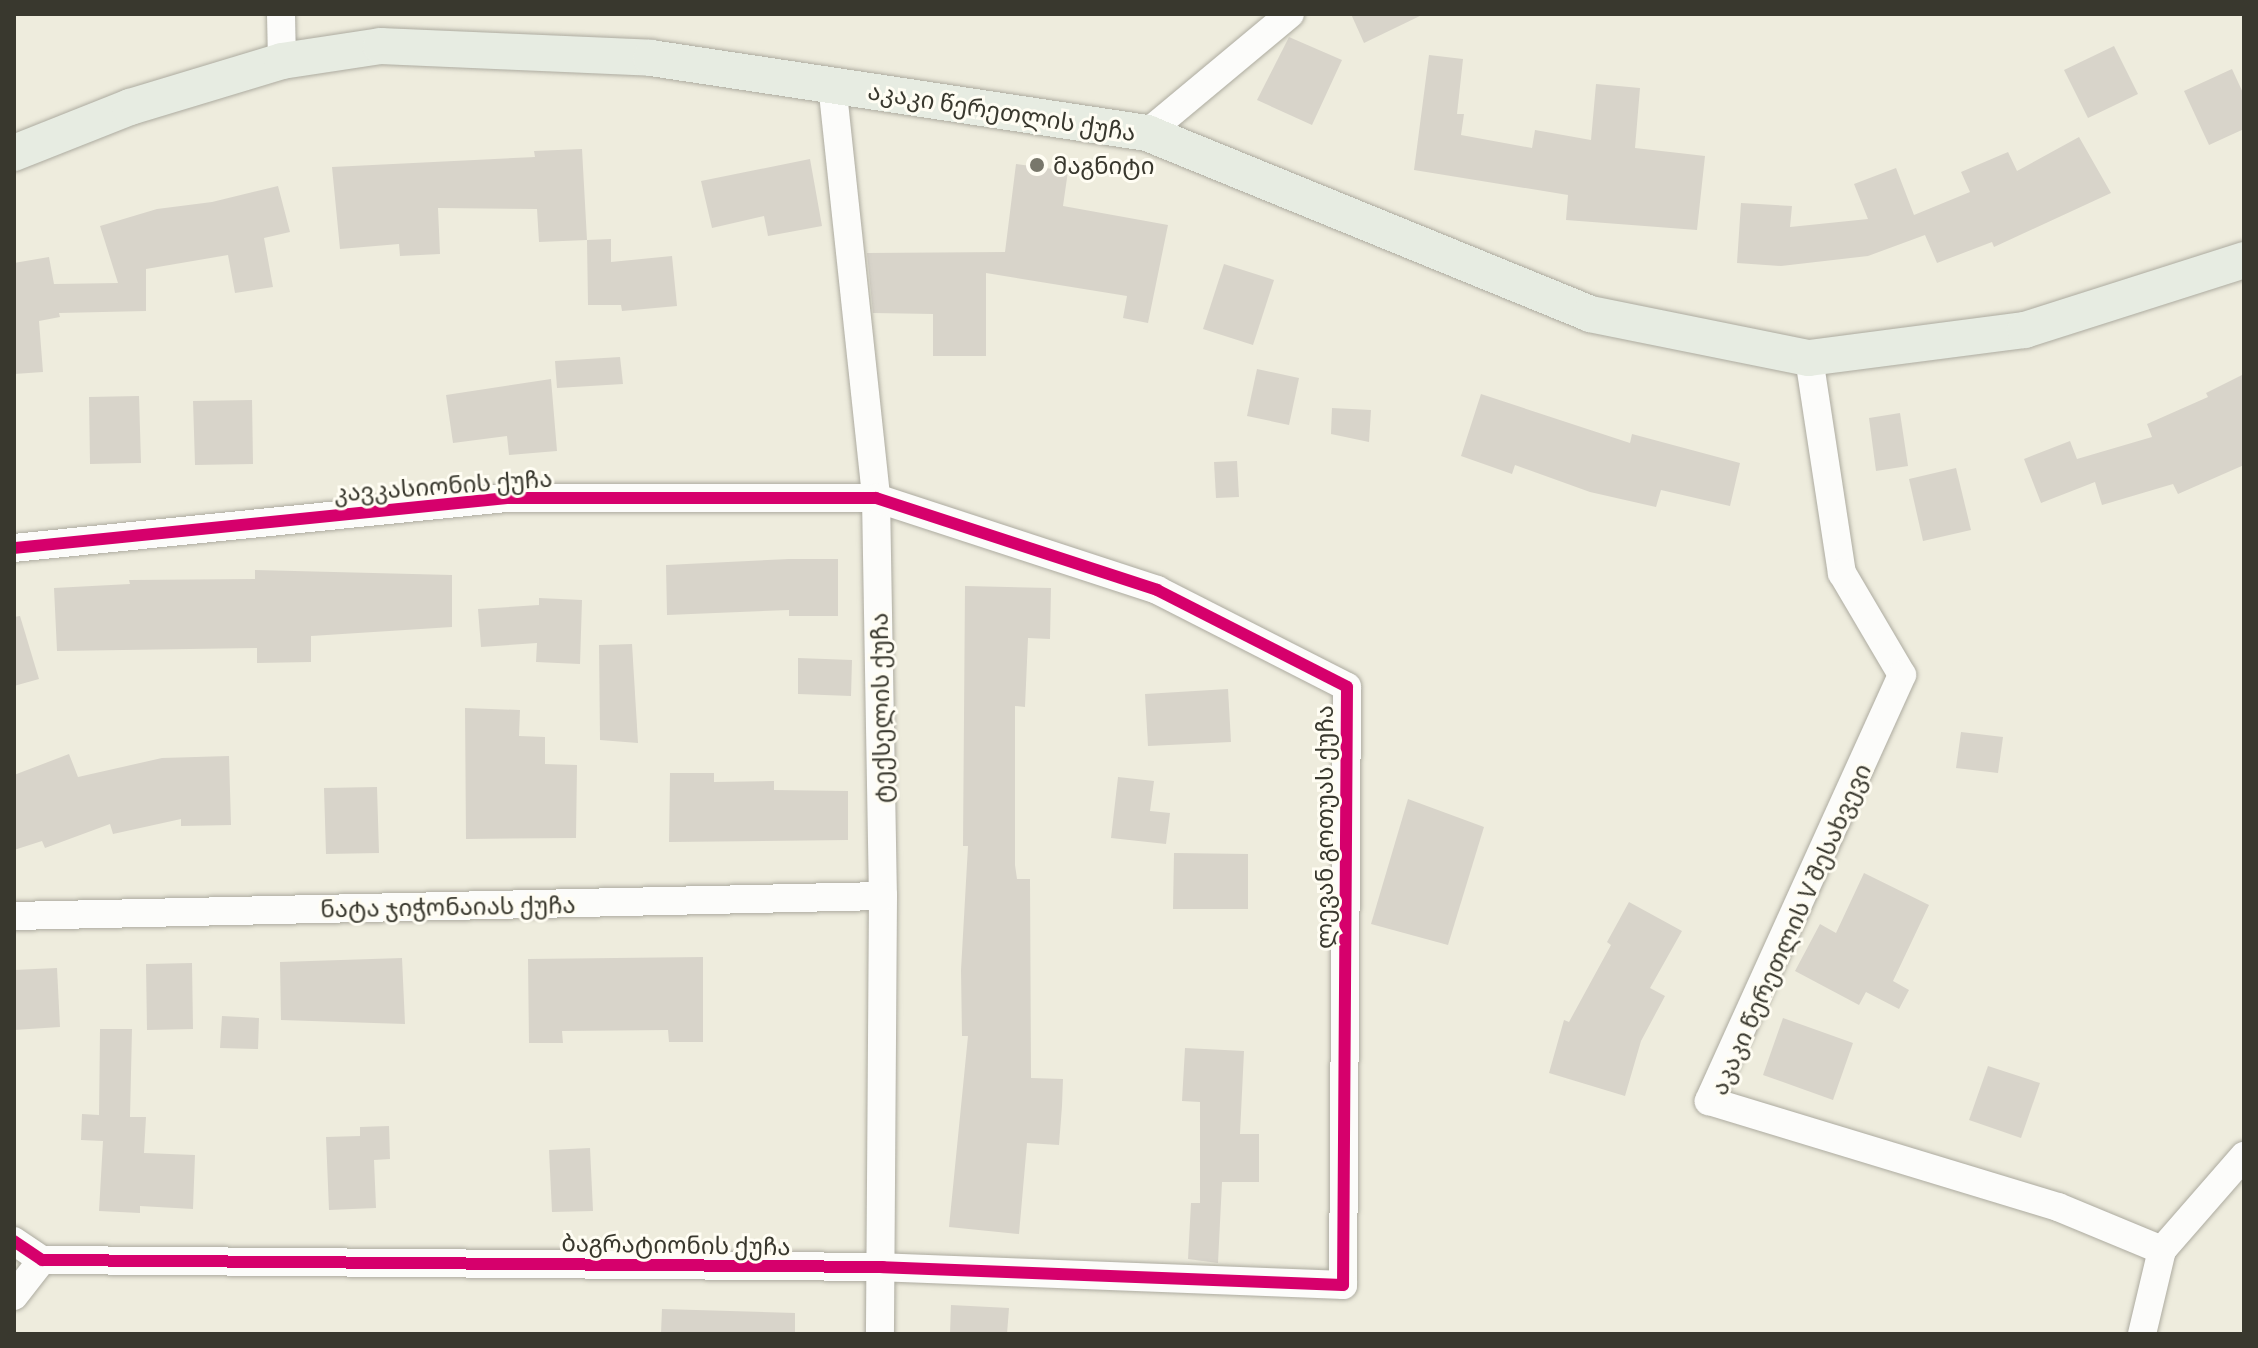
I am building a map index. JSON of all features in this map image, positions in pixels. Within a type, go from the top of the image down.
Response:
[{"type":"main road","name":"აკაკი წერეთლის ქუჩა","points":[[14,153],[130,107],[282,61],[381,46],[651,58],[1147,133],[1590,314],[1809,358],[2025,330],[2244,260]]},
{"type":"street","points":[[281,14],[282,61]]},
{"type":"street","points":[[1147,133],[1290,14]]},
{"type":"street","name":"ტექსელის ქუჩა","points":[[832,84],[876,498],[883,896],[883,1267],[880,1334]]},
{"type":"street","name":"აკაკი წერეთლის V შესახვევი","points":[[1809,358],[1842,573],[1902,675],[1709,1101],[2058,1207],[2162,1250]]},
{"type":"street","name":"კავკასიონის ქუჩა","points":[[14,548],[508,498],[876,498]]},
{"type":"street","name":"ლევან გოთუას ქუჩა","points":[[876,498],[1157,590],[1347,687],[1343,1285]]},
{"type":"street","name":"ნატა ჯიჭონაიას ქუჩა","points":[[14,916],[883,896]]},
{"type":"street","points":[[2142,1334],[2162,1250],[2244,1156]]},
{"type":"street","points":[[14,1241],[42,1260],[14,1296]]},
{"type":"street","name":"ბაგრატიონის ქუჩა","points":[[42,1260],[883,1267],[1343,1285]]},
{"type":"building","points":[[1351,14],[1424,14],[1364,43]]},
{"type":"building","points":[[1289,37],[1342,60],[1312,125],[1257,100]]},
{"type":"building","points":[[2114,46],[2138,94],[2088,118],[2064,70]]},
{"type":"building","points":[[1429,55],[1463,59],[1457,114],[1464,114],[1461,135],[1532,148],[1535,130],[1591,140],[1596,84],[1640,88],[1635,148],[1705,156],[1697,230],[1566,220],[1568,195],[1414,170]]},
{"type":"building","points":[[2232,69],[2244,95],[2244,129],[2209,145],[2184,91]]},
{"type":"building","points":[[2079,137],[2111,193],[1994,247],[1992,242],[1937,263],[1925,235],[1868,256],[1781,266],[1737,263],[1741,203],[1792,206],[1790,227],[1868,219],[1854,184],[1896,168],[1914,215],[1970,192],[1961,172],[2008,152],[2017,171]]},
{"type":"building","points":[[582,149],[587,240],[539,242],[537,209],[438,208],[440,254],[400,256],[399,244],[340,249],[332,167],[535,157],[534,151]]},
{"type":"building","points":[[810,159],[822,226],[768,236],[764,216],[712,228],[701,181]]},
{"type":"building","points":[[1016,164],[1068,171],[1063,206],[1168,225],[1148,323],[1123,318],[1127,296],[986,273],[986,356],[933,356],[933,314],[873,313],[867,253],[1005,252]]},
{"type":"building","points":[[278,186],[290,232],[264,238],[273,287],[235,293],[228,255],[146,269],[146,311],[59,313],[60,317],[39,321],[43,372],[14,374],[14,263],[49,257],[54,284],[118,283],[100,226],[157,209],[212,202]]},
{"type":"building","points":[[611,239],[611,262],[672,256],[677,306],[622,311],[621,305],[588,305],[587,240]]},
{"type":"building","points":[[1224,264],[1274,280],[1253,345],[1203,329]]},
{"type":"building","points":[[620,357],[623,384],[557,388],[555,361]]},
{"type":"building","points":[[1257,369],[1299,378],[1289,425],[1247,416]]},
{"type":"building","points":[[2244,374],[2244,465],[2178,494],[2173,484],[2102,505],[2095,482],[2041,503],[2024,459],[2070,441],[2077,459],[2152,437],[2147,424],[2208,397],[2206,393]]},
{"type":"building","points":[[551,379],[557,451],[509,455],[507,436],[453,443],[446,395]]},
{"type":"building","points":[[1481,394],[1630,443],[1632,434],[1740,463],[1730,506],[1661,490],[1656,507],[1590,492],[1515,465],[1512,474],[1461,456]]},
{"type":"building","points":[[139,396],[141,463],[90,464],[89,397]]},
{"type":"building","points":[[252,400],[253,464],[195,465],[193,401]]},
{"type":"building","points":[[1332,408],[1371,410],[1369,442],[1331,434]]},
{"type":"building","points":[[1900,413],[1908,466],[1876,471],[1869,418]]},
{"type":"building","points":[[1237,461],[1239,497],[1216,498],[1214,462]]},
{"type":"building","points":[[1956,468],[1971,530],[1923,541],[1909,479]]},
{"type":"building","points":[[838,559],[838,616],[789,616],[789,610],[667,615],[666,565]]},
{"type":"building","points":[[255,570],[452,575],[452,627],[311,636],[311,662],[257,663],[257,648],[57,651],[54,588],[130,584],[129,580],[255,579]]},
{"type":"building","points":[[965,586],[1051,588],[1050,639],[1028,638],[1025,707],[1015,706],[1015,865],[1017,879],[1030,879],[1031,1078],[1063,1079],[1062,1106],[1059,1145],[1027,1143],[1019,1234],[949,1227],[968,1036],[962,1036],[961,970],[968,846],[963,846]]},
{"type":"building","points":[[539,598],[582,600],[580,664],[536,662],[537,643],[481,647],[478,609],[539,605]]},
{"type":"building","points":[[20,616],[39,679],[14,686],[14,617]]},
{"type":"building","points":[[632,644],[638,743],[600,740],[599,645]]},
{"type":"building","points":[[798,658],[852,660],[851,696],[798,694]]},
{"type":"building","points":[[1228,689],[1231,742],[1148,746],[1145,694]]},
{"type":"building","points":[[465,708],[520,710],[519,736],[545,737],[545,764],[577,765],[576,838],[466,839]]},
{"type":"building","points":[[1961,732],[2003,737],[1998,773],[1956,768]]},
{"type":"building","points":[[69,754],[78,777],[162,758],[229,756],[231,825],[181,826],[181,819],[113,834],[110,824],[45,848],[42,841],[14,850],[14,775]]},
{"type":"building","points":[[670,773],[714,773],[714,782],[774,781],[774,790],[848,791],[848,840],[669,842]]},
{"type":"building","points":[[1118,777],[1154,781],[1150,811],[1170,813],[1166,844],[1111,838]]},
{"type":"building","points":[[377,787],[379,853],[326,854],[324,788]]},
{"type":"building","points":[[1408,799],[1484,827],[1448,945],[1371,924]]},
{"type":"building","points":[[1174,853],[1248,854],[1248,909],[1173,909]]},
{"type":"building","points":[[1864,873],[1929,905],[1893,981],[1909,990],[1899,1009],[1866,992],[1859,1005],[1795,971],[1820,924],[1836,933]]},
{"type":"building","points":[[1629,902],[1682,931],[1650,988],[1665,996],[1641,1041],[1625,1096],[1549,1073],[1564,1020],[1569,1022],[1611,945],[1607,942]]},
{"type":"building","points":[[703,957],[703,1042],[669,1042],[668,1030],[562,1031],[563,1043],[529,1043],[528,959]]},
{"type":"building","points":[[402,958],[405,1024],[281,1020],[280,962]]},
{"type":"building","points":[[192,963],[193,1029],[147,1030],[146,964]]},
{"type":"building","points":[[57,968],[60,1027],[14,1030],[14,970]]},
{"type":"building","points":[[222,1016],[259,1018],[258,1049],[220,1048]]},
{"type":"building","points":[[1783,1018],[1853,1043],[1833,1100],[1763,1075]]},
{"type":"building","points":[[100,1029],[132,1029],[130,1117],[146,1117],[144,1153],[195,1155],[193,1209],[140,1206],[140,1213],[99,1211],[103,1141],[81,1140],[82,1114],[99,1115]]},
{"type":"building","points":[[1185,1048],[1244,1051],[1240,1134],[1259,1134],[1259,1182],[1222,1182],[1218,1263],[1188,1259],[1191,1203],[1200,1203],[1200,1102],[1182,1101]]},
{"type":"building","points":[[1988,1066],[2040,1083],[2021,1138],[1969,1120]]},
{"type":"building","points":[[389,1126],[390,1159],[374,1160],[376,1208],[329,1210],[326,1137],[360,1136],[360,1127]]},
{"type":"building","points":[[590,1148],[593,1211],[552,1212],[549,1150]]},
{"type":"building","points":[[951,1305],[1009,1308],[1007,1334],[950,1334]]},
{"type":"building","points":[[662,1309],[795,1313],[795,1334],[661,1334]]},
{"type":"cycle path","points":[[14,548],[508,498],[876,498],[1157,590],[1347,687],[1343,1285],[883,1267],[42,1260],[14,1241]]},
{"type":"place","name":"მაგნიტი","points":[[1037,165]]}]
